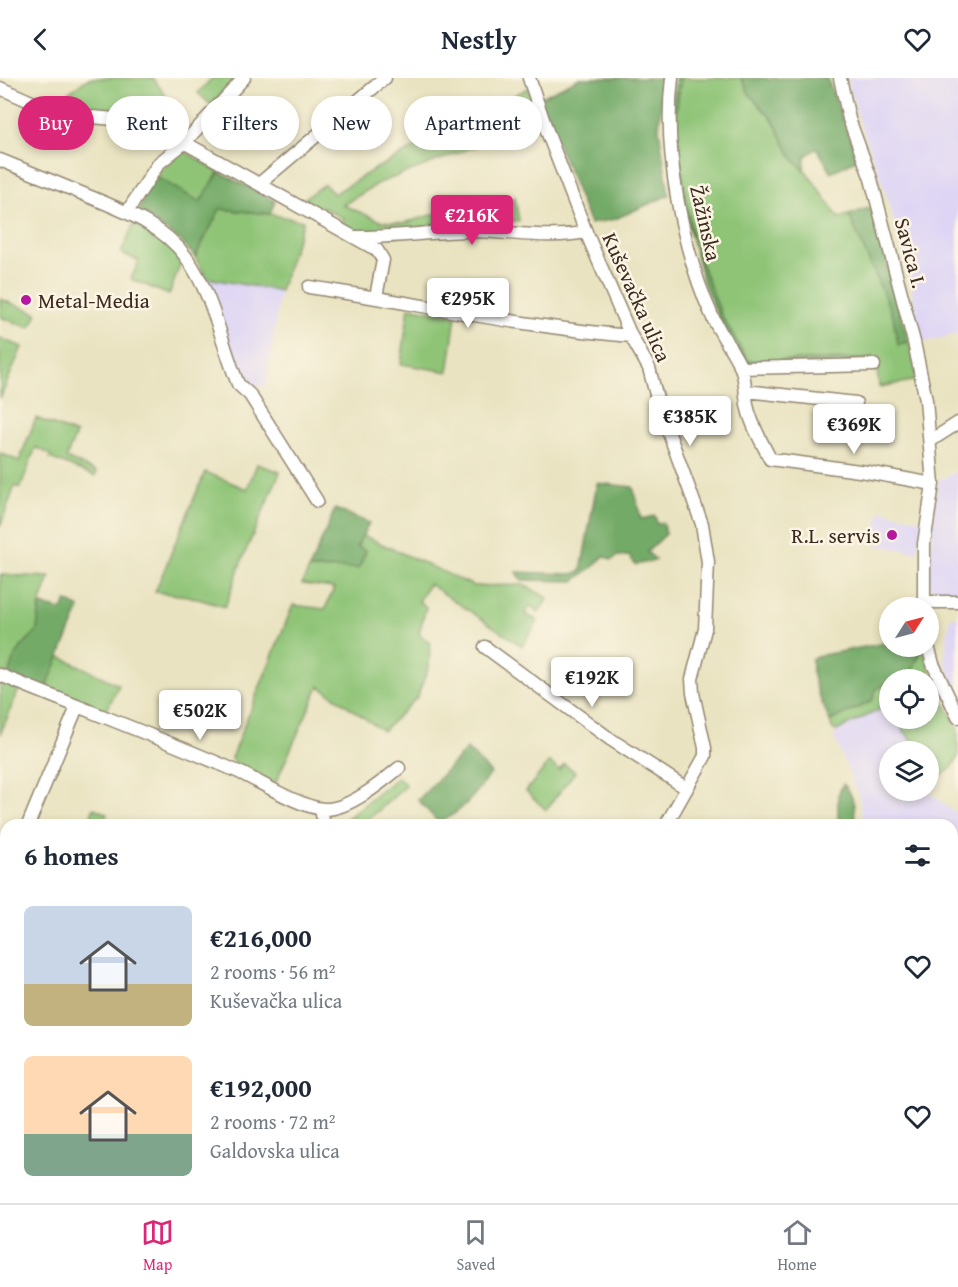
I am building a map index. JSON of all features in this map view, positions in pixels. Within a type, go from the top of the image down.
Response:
[{"type":"street","points":[[189,137],[244,78]]},
{"type":"street","points":[[259,184],[385,78]]},
{"type":"street","name":"Kuševačka ulica","points":[[529,78],[586,232],[630,336],[649,368],[659,406],[702,524],[706,541],[708,562],[705,629],[692,679],[705,756],[669,819]]},
{"type":"street","name":"Žažinska","points":[[672,78],[669,128],[683,226],[701,288],[712,316],[741,368],[751,418],[770,459],[933,483]]},
{"type":"street","name":"Savica I.","points":[[840,78],[849,119],[871,179],[914,342],[926,400],[933,483],[924,544],[924,597]]},
{"type":"street","points":[[0,88],[59,114],[106,118]]},
{"type":"street","points":[[189,145],[369,244],[382,256],[383,263],[376,297]]},
{"type":"street","points":[[127,212],[151,173],[174,150]]},
{"type":"street","points":[[0,160],[127,212],[167,237],[186,256],[205,292],[238,384],[250,395],[317,501]]},
{"type":"street","name":"Kuševačka ulica","points":[[355,237],[464,231],[534,235],[586,232]]},
{"type":"street","points":[[309,287],[502,321],[630,336]]},
{"type":"street","points":[[741,368],[874,365]]},
{"type":"street","points":[[746,391],[856,403]]},
{"type":"street","points":[[930,441],[958,423]]},
{"type":"street","points":[[939,604],[958,602]]},
{"type":"street","points":[[485,647],[601,732],[686,788]]},
{"type":"street","points":[[931,657],[958,717]]},
{"type":"street","points":[[0,675],[321,809],[330,809],[363,795],[399,768]]},
{"type":"street","points":[[30,819],[76,707]]},
{"type":"street","points":[[321,809],[323,819]]},
{"type":"shaded area","points":[[847,78],[958,78],[958,334],[920,343],[910,279],[886,194],[859,120]]},
{"type":"shaded area","points":[[270,214],[303,221],[280,291],[266,387],[242,383],[220,310],[195,257]]},
{"type":"shaded area","points":[[958,471],[958,594],[942,595],[930,586],[928,579],[938,481]]},
{"type":"shaded area","points":[[880,511],[923,520],[917,552],[875,545]]},
{"type":"shaded area","points":[[950,617],[958,617],[958,691],[944,661]]},
{"type":"shaded area","points":[[879,710],[879,729],[903,729],[912,741],[879,741],[879,801],[939,800],[955,813],[958,809],[958,819],[863,819],[859,796],[834,737],[836,731]]},
{"type":"green space","points":[[89,78],[153,78],[166,96],[106,96],[106,111],[94,110],[94,96],[65,95]]},
{"type":"green space","points":[[212,78],[236,78],[219,96],[201,96],[198,93]]},
{"type":"green space","points":[[580,78],[663,78],[659,129],[669,195],[615,219],[590,224],[542,105],[542,97]]},
{"type":"green space","points":[[675,78],[681,78],[674,126],[693,242],[722,317],[748,361],[871,359],[872,355],[873,363],[747,365],[722,327],[704,284],[684,211],[672,118]]},
{"type":"green space","points":[[681,78],[741,78],[750,95],[773,120],[792,158],[806,171],[839,218],[849,215],[893,316],[898,344],[909,341],[918,380],[879,387],[877,369],[871,357],[871,359],[748,361],[722,317],[693,242],[674,126]]},
{"type":"green space","points":[[741,78],[767,78],[767,80],[827,78],[858,159],[831,172],[817,148],[805,157],[804,170],[792,158],[773,120],[750,95]]},
{"type":"green space","points":[[528,88],[531,96],[513,96]]},
{"type":"green space","points":[[411,150],[466,150],[379,183],[343,205],[381,221],[404,223],[449,210],[477,208],[500,212],[515,197],[519,221],[474,222],[428,229],[361,232],[343,225],[344,219],[323,207],[319,212],[301,201],[324,184],[334,194]]},
{"type":"green space","points":[[186,152],[219,172],[200,202],[156,177],[169,162]]},
{"type":"green space","points":[[219,172],[275,201],[270,214],[220,209],[195,257],[181,241],[139,211],[156,177],[200,202]]},
{"type":"green space","points":[[871,207],[909,341],[898,345],[893,316],[849,215]]},
{"type":"green space","points":[[220,209],[270,214],[303,221],[280,291],[207,278],[195,257]]},
{"type":"green space","points":[[134,223],[167,243],[182,260],[169,295],[131,279],[139,261],[121,253]]},
{"type":"green space","points":[[0,299],[37,313],[30,328],[0,317]]},
{"type":"green space","points":[[409,307],[456,316],[448,372],[401,364]]},
{"type":"green space","points":[[0,338],[22,347],[0,399]]},
{"type":"green space","points":[[36,418],[76,434],[66,458],[97,472],[95,476],[50,458],[51,455],[36,447],[20,488],[15,486],[0,527],[0,453],[19,461]]},
{"type":"green space","points":[[257,464],[280,472],[242,560],[225,607],[188,596],[155,592],[205,472],[247,489]]},
{"type":"green space","points":[[597,483],[633,487],[641,519],[655,516],[657,524],[663,523],[666,534],[647,552],[656,560],[636,565],[629,556],[618,556],[612,560],[604,556],[574,581],[521,580],[516,572],[573,574],[581,571]]},
{"type":"green space","points":[[335,509],[369,523],[357,546],[366,551],[359,568],[309,569]]},
{"type":"green space","points":[[362,535],[474,586],[524,585],[548,598],[539,612],[530,606],[525,614],[538,621],[522,646],[429,584],[419,601],[426,607],[419,634],[430,643],[429,666],[417,697],[383,731],[319,686],[275,784],[238,765],[231,758],[293,605],[325,609],[334,588],[302,584],[309,569],[359,568],[357,547]]},
{"type":"green space","points":[[0,575],[50,577],[40,605],[37,631],[22,646],[9,675],[0,671]]},
{"type":"green space","points":[[66,601],[80,608],[45,690],[9,675],[12,662],[22,646],[37,631],[40,605],[62,610]]},
{"type":"green space","points":[[879,644],[879,657],[918,657],[913,669],[879,669],[879,688],[876,689],[872,701],[830,721],[820,699],[813,674],[812,659]]},
{"type":"green space","points":[[59,656],[119,685],[104,715],[45,690]]},
{"type":"green space","points":[[918,657],[926,657],[930,669],[913,669]]},
{"type":"green space","points":[[0,680],[19,689],[0,735]]},
{"type":"green space","points":[[879,688],[879,710],[836,731],[832,728],[830,721],[872,701],[876,689]]},
{"type":"green space","points":[[939,693],[958,729],[958,757],[951,769],[942,775],[939,772],[939,741],[912,741],[903,729],[939,729]]},
{"type":"green space","points":[[467,749],[491,773],[474,795],[446,819],[435,819],[418,800]]},
{"type":"green space","points":[[549,762],[559,770],[564,764],[575,772],[546,810],[526,791]]},
{"type":"green space","points":[[398,777],[406,786],[369,819],[346,819]]},
{"type":"green space","points":[[843,784],[852,798],[855,819],[838,819],[838,795]]},
{"type":"green space","points":[[94,808],[107,814],[105,819],[89,819]]},
{"type":"place","name":"Metal-Media","points":[[26,300]]},
{"type":"place","name":"R.L. servis","points":[[892,535]]}]
